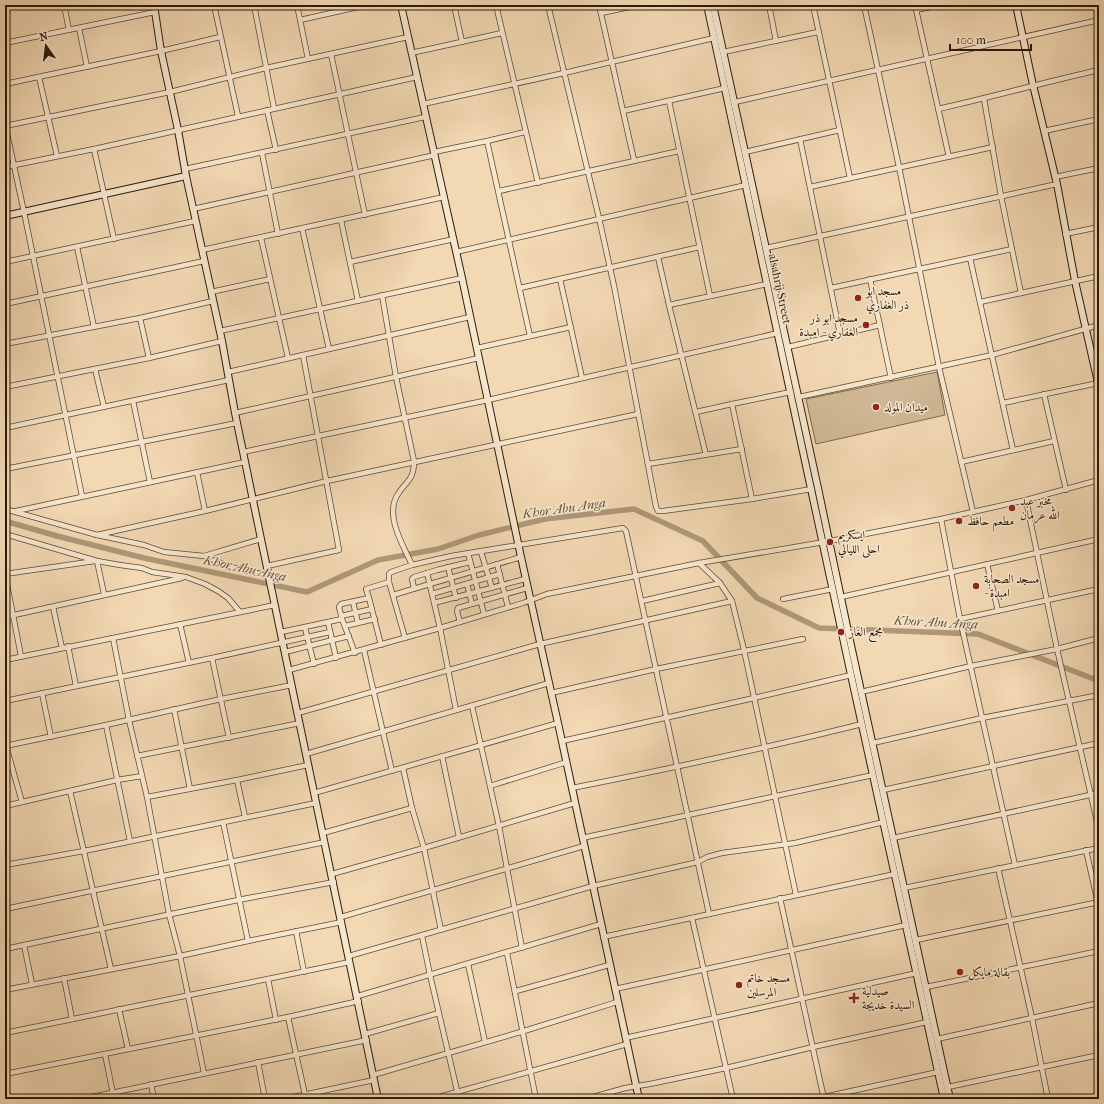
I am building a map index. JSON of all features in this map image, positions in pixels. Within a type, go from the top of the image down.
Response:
[{"type":"street","points":[[64,5],[69,30]]},
{"type":"street","points":[[154,5],[161,52],[178,130],[195,221],[220,331],[261,540],[316,804],[342,919],[378,1099]]},
{"type":"street","points":[[214,5],[238,116]]},
{"type":"street","points":[[254,5],[274,108]]},
{"type":"street","points":[[297,5],[308,59]]},
{"type":"street","points":[[300,20],[368,5]]},
{"type":"street","points":[[401,5],[425,117],[454,239],[527,588],[567,762],[603,937],[639,1099]]},
{"type":"street","points":[[454,5],[462,42]]},
{"type":"street","points":[[496,5],[538,183]]},
{"type":"street","points":[[548,5],[599,218],[658,511],[752,499],[812,489]]},
{"type":"street","points":[[600,5],[634,160]]},
{"type":"street","points":[[601,13],[639,5]]},
{"type":"street","name":"alsahrij Street","points":[[707,5],[822,541],[843,624]]},
{"type":"street","name":"alsahrij Street","points":[[713,5],[830,541],[841,597],[843,624]]},
{"type":"street","points":[[769,5],[776,40]]},
{"type":"street","points":[[813,5],[850,178]]},
{"type":"street","points":[[864,5],[900,167],[939,367],[973,512]]},
{"type":"street","points":[[941,5],[916,8],[949,157]]},
{"type":"street","points":[[1003,403],[1044,394],[1099,385],[1098,374],[1085,328],[1065,234],[1057,184],[1032,85],[1016,5]]},
{"type":"street","points":[[5,43],[155,12]]},
{"type":"street","points":[[735,102],[928,59],[1022,36],[1099,20]]},
{"type":"street","points":[[79,28],[87,67]]},
{"type":"street","points":[[723,52],[818,32]]},
{"type":"street","points":[[411,53],[502,33]]},
{"type":"street","points":[[5,84],[161,52],[220,37]]},
{"type":"street","points":[[82,496],[75,455],[5,125],[170,92],[266,68],[408,37]]},
{"type":"street","points":[[423,104],[714,38]]},
{"type":"street","points":[[331,54],[365,215]]},
{"type":"street","points":[[938,109],[1099,70]]},
{"type":"street","points":[[39,76],[57,156]]},
{"type":"street","points":[[5,167],[94,149],[417,77]]},
{"type":"street","points":[[623,111],[726,88]]},
{"type":"street","points":[[984,99],[1001,196],[1021,293]]},
{"type":"street","points":[[669,101],[710,296]]},
{"type":"street","points":[[267,110],[276,150]]},
{"type":"street","points":[[185,169],[425,117]]},
{"type":"street","points":[[1044,131],[1099,119]]},
{"type":"street","points":[[745,152],[840,130]]},
{"type":"street","points":[[193,208],[270,192],[525,132]]},
{"type":"street","points":[[800,139],[840,334]]},
{"type":"street","points":[[487,141],[530,336]]},
{"type":"street","points":[[810,187],[993,147]]},
{"type":"street","points":[[94,149],[114,239]]},
{"type":"street","points":[[499,191],[679,151]]},
{"type":"street","points":[[262,153],[278,234]]},
{"type":"street","points":[[1055,177],[1099,168]]},
{"type":"street","points":[[5,216],[186,176]]},
{"type":"street","points":[[766,248],[1057,184]]},
{"type":"street","points":[[456,252],[746,185]]},
{"type":"street","points":[[202,250],[444,197]]},
{"type":"street","points":[[341,220],[358,301]]},
{"type":"street","points":[[5,262],[195,221]]},
{"type":"street","points":[[1065,234],[1099,227]]},
{"type":"street","points":[[302,228],[328,349]]},
{"type":"street","points":[[261,238],[288,358]]},
{"type":"street","points":[[350,262],[454,239]]},
{"type":"street","points":[[77,247],[94,327]]},
{"type":"street","points":[[520,288],[700,247]]},
{"type":"street","points":[[831,288],[1012,249]]},
{"type":"street","points":[[658,257],[706,455]]},
{"type":"street","points":[[970,258],[1014,450]]},
{"type":"street","points":[[5,304],[204,261]]},
{"type":"street","points":[[980,302],[1099,276]]},
{"type":"street","points":[[220,331],[462,278]]},
{"type":"street","points":[[211,292],[270,279]]},
{"type":"street","points":[[560,279],[582,378]]},
{"type":"street","points":[[870,279],[891,378]]},
{"type":"street","points":[[669,305],[768,284]]},
{"type":"street","points":[[382,295],[396,377],[414,462],[413,475],[398,494],[394,501],[393,508],[396,526],[412,565]]},
{"type":"street","points":[[5,343],[140,318],[213,301]]},
{"type":"street","points":[[228,372],[470,317]]},
{"type":"street","points":[[140,318],[149,358]]},
{"type":"street","points":[[799,397],[992,355],[1099,325]]},
{"type":"street","points":[[788,347],[880,326]]},
{"type":"street","points":[[477,348],[571,327]]},
{"type":"street","points":[[243,452],[488,400],[778,332]]},
{"type":"street","points":[[5,387],[149,358],[222,341]]},
{"type":"street","points":[[267,566],[339,550],[303,355]]},
{"type":"street","points":[[235,413],[479,358]]},
{"type":"street","points":[[95,369],[104,407]]},
{"type":"street","points":[[5,428],[229,380]]},
{"type":"street","points":[[696,412],[791,392]]},
{"type":"street","points":[[1044,394],[1066,490]]},
{"type":"street","points":[[133,401],[150,482]]},
{"type":"street","points":[[732,404],[752,499]]},
{"type":"street","points":[[97,535],[205,511],[327,481],[638,414]]},
{"type":"street","points":[[5,462],[6,469],[237,423]]},
{"type":"street","points":[[961,462],[1054,441]]},
{"type":"street","points":[[648,464],[742,449]]},
{"type":"street","points":[[14,511],[245,462]]},
{"type":"street","points":[[197,472],[205,511]]},
{"type":"street","points":[[289,670],[355,653],[440,628],[547,594],[699,562],[822,541],[830,541],[940,519],[1026,500],[1099,480]]},
{"type":"street","points":[[1026,500],[1057,649],[1099,830]]},
{"type":"street","points":[[5,509],[97,535],[144,545],[164,552],[204,556],[231,567],[269,576]]},
{"type":"street","points":[[940,519],[960,619],[1015,865]]},
{"type":"street","points":[[405,638],[389,582],[389,574],[391,572],[412,565],[439,559],[623,528],[626,531],[642,601],[709,914]]},
{"type":"street","points":[[6,535],[97,560],[142,568],[152,572],[186,577],[205,584],[218,591],[228,598],[240,612]]},
{"type":"street","points":[[841,597],[1099,539]]},
{"type":"street","points":[[204,556],[261,540]]},
{"type":"street","points":[[481,552],[492,588]]},
{"type":"street","points":[[468,554],[484,614]]},
{"type":"street","points":[[393,595],[521,557]]},
{"type":"street","points":[[439,559],[441,569]]},
{"type":"street","points":[[21,656],[5,574],[97,560]]},
{"type":"street","points":[[97,560],[104,594]]},
{"type":"street","points":[[414,588],[413,578],[470,562]]},
{"type":"street","points":[[699,562],[720,583],[732,601],[744,650],[796,895]]},
{"type":"street","points":[[497,564],[508,607]]},
{"type":"street","points":[[987,564],[998,611]]},
{"type":"street","points":[[448,567],[454,588],[463,607]]},
{"type":"street","points":[[427,573],[440,628],[456,710]]},
{"type":"street","points":[[432,594],[500,574]]},
{"type":"street","points":[[5,617],[186,577]]},
{"type":"street","points":[[434,604],[525,578]]},
{"type":"street","points":[[381,645],[366,589],[389,582]]},
{"type":"street","points":[[642,601],[720,583]]},
{"type":"street","points":[[467,584],[472,604]]},
{"type":"street","points":[[460,622],[457,610],[472,604],[527,588]]},
{"type":"street","points":[[783,600],[833,589]]},
{"type":"street","points":[[960,619],[1099,589]]},
{"type":"street","points":[[355,653],[339,609],[340,606],[369,598]]},
{"type":"street","points":[[298,713],[540,644],[732,601]]},
{"type":"street","points":[[353,602],[358,623]]},
{"type":"street","points":[[5,660],[275,605]]},
{"type":"street","points":[[52,607],[62,648]]},
{"type":"street","points":[[281,632],[328,622],[372,608]]},
{"type":"street","points":[[345,626],[374,619]]},
{"type":"street","points":[[328,622],[336,658]]},
{"type":"street","points":[[180,624],[189,663]]},
{"type":"street","points":[[843,624],[873,743],[950,1099]]},
{"type":"street","points":[[305,628],[314,664]]},
{"type":"street","points":[[5,701],[330,632]]},
{"type":"street","points":[[285,652],[349,636]]},
{"type":"street","points":[[846,636],[851,675],[944,1099]]},
{"type":"street","points":[[113,638],[204,1073]]},
{"type":"street","points":[[861,692],[971,666],[1057,649],[1099,638]]},
{"type":"street","points":[[551,693],[744,650],[803,639]]},
{"type":"street","points":[[68,646],[76,686]]},
{"type":"street","points":[[364,650],[392,771]]},
{"type":"street","points":[[212,658],[229,738]]},
{"type":"street","points":[[562,741],[851,675]]},
{"type":"street","points":[[306,754],[549,683]]},
{"type":"street","points":[[22,802],[6,746],[292,685]]},
{"type":"street","points":[[42,693],[51,737]]},
{"type":"street","points":[[873,743],[982,718],[1099,695]]},
{"type":"street","points":[[472,706],[507,868],[522,948]]},
{"type":"street","points":[[174,709],[190,789]]},
{"type":"street","points":[[137,756],[300,723]]},
{"type":"street","points":[[314,793],[558,723]]},
{"type":"street","points":[[572,788],[678,767],[862,724]]},
{"type":"street","points":[[106,725],[130,841]]},
{"type":"street","points":[[883,790],[1099,743]]},
{"type":"street","points":[[442,756],[459,837]]},
{"type":"street","points":[[490,786],[567,762]]},
{"type":"street","points":[[146,797],[308,765]]},
{"type":"street","points":[[403,768],[412,808],[424,848],[441,930]]},
{"type":"street","points":[[582,838],[873,775]]},
{"type":"street","points":[[5,806],[117,780],[142,776]]},
{"type":"street","points":[[237,780],[246,817]]},
{"type":"street","points":[[70,791],[111,969]]},
{"type":"street","points":[[893,838],[1099,793]]},
{"type":"street","points":[[332,874],[575,803]]},
{"type":"street","points":[[5,865],[84,851],[316,804]]},
{"type":"street","points":[[323,833],[412,808]]},
{"type":"street","points":[[222,822],[248,941]]},
{"type":"street","points":[[5,1033],[304,972],[593,886],[698,862],[707,857],[722,853],[784,844],[884,822]]},
{"type":"street","points":[[5,909],[325,842]]},
{"type":"street","points":[[5,990],[180,956],[296,931],[342,919],[433,890],[584,846]]},
{"type":"street","points":[[904,888],[1099,848]]},
{"type":"street","points":[[1086,850],[1099,908]]},
{"type":"street","points":[[998,868],[1032,1018],[1048,1099]]},
{"type":"street","points":[[603,937],[895,874]]},
{"type":"street","points":[[5,949],[238,900],[334,882]]},
{"type":"street","points":[[780,898],[824,1098]]},
{"type":"street","points":[[916,940],[1098,902]]},
{"type":"street","points":[[692,918],[733,1099]]},
{"type":"street","points":[[5,1074],[288,1017],[358,998],[601,924]]},
{"type":"street","points":[[614,988],[906,925]]},
{"type":"street","points":[[296,931],[304,972]]},
{"type":"street","points":[[422,936],[459,1099]]},
{"type":"street","points":[[24,945],[32,984]]},
{"type":"street","points":[[926,987],[1099,951]]},
{"type":"street","points":[[507,953],[516,991],[536,1099]]},
{"type":"street","points":[[468,964],[485,1042]]},
{"type":"street","points":[[516,991],[609,965]]},
{"type":"street","points":[[432,1099],[626,1041],[714,1017],[917,973]]},
{"type":"street","points":[[64,978],[72,1019]]},
{"type":"street","points":[[268,979],[276,1020]]},
{"type":"street","points":[[284,1099],[374,1078],[485,1042],[524,1032],[618,1002]]},
{"type":"street","points":[[937,1039],[1099,1003]]},
{"type":"street","points":[[119,1009],[128,1049]]},
{"type":"street","points":[[82,1099],[296,1055],[366,1037],[439,1013]]},
{"type":"street","points":[[288,1017],[305,1095]]},
{"type":"street","points":[[586,1099],[636,1086],[726,1068],[927,1022]]},
{"type":"street","points":[[105,1054],[114,1099]]},
{"type":"street","points":[[948,1087],[1099,1055]]},
{"type":"street","points":[[258,1062],[265,1099]]},
{"type":"street","points":[[815,1099],[938,1072]]},
{"type":"street","points":[[151,1084],[154,1099]]},
{"type":"shaded area","name":"ميدان المولد","points":[[937,372],[945,415],[816,444],[806,399]]},
{"type":"waterway","name":"Khor Abu Anga","points":[[5,521],[144,558],[307,592],[378,560],[438,549],[479,535],[545,519],[634,509],[703,541],[757,598],[819,628],[978,634],[1099,681]]},
{"type":"place","name":"مسجد ابو ذر الغفاري","points":[[858,298]]},
{"type":"place","name":"مسجد ابو ذر الغفاري - امبدة","points":[[866,325]]},
{"type":"place","name":"ميدان المولد","points":[[876,407]]},
{"type":"place","name":"مخبز عبد الله عرمان","points":[[1012,508]]},
{"type":"place","name":"مطعم حافظ","points":[[959,521]]},
{"type":"place","name":"ايسكريم احلى الليالي","points":[[830,542]]},
{"type":"place","name":"مسجد الصحابة - امبدة","points":[[976,586]]},
{"type":"place","name":"مجمع الغاز","points":[[841,632]]},
{"type":"place","name":"بقالة مايكل","points":[[960,972]]},
{"type":"place","name":"مسجد خاتم المرسلين","points":[[739,985]]},
{"type":"place","name":"صيدلية السيدة خديجة","points":[[854,998]]}]
